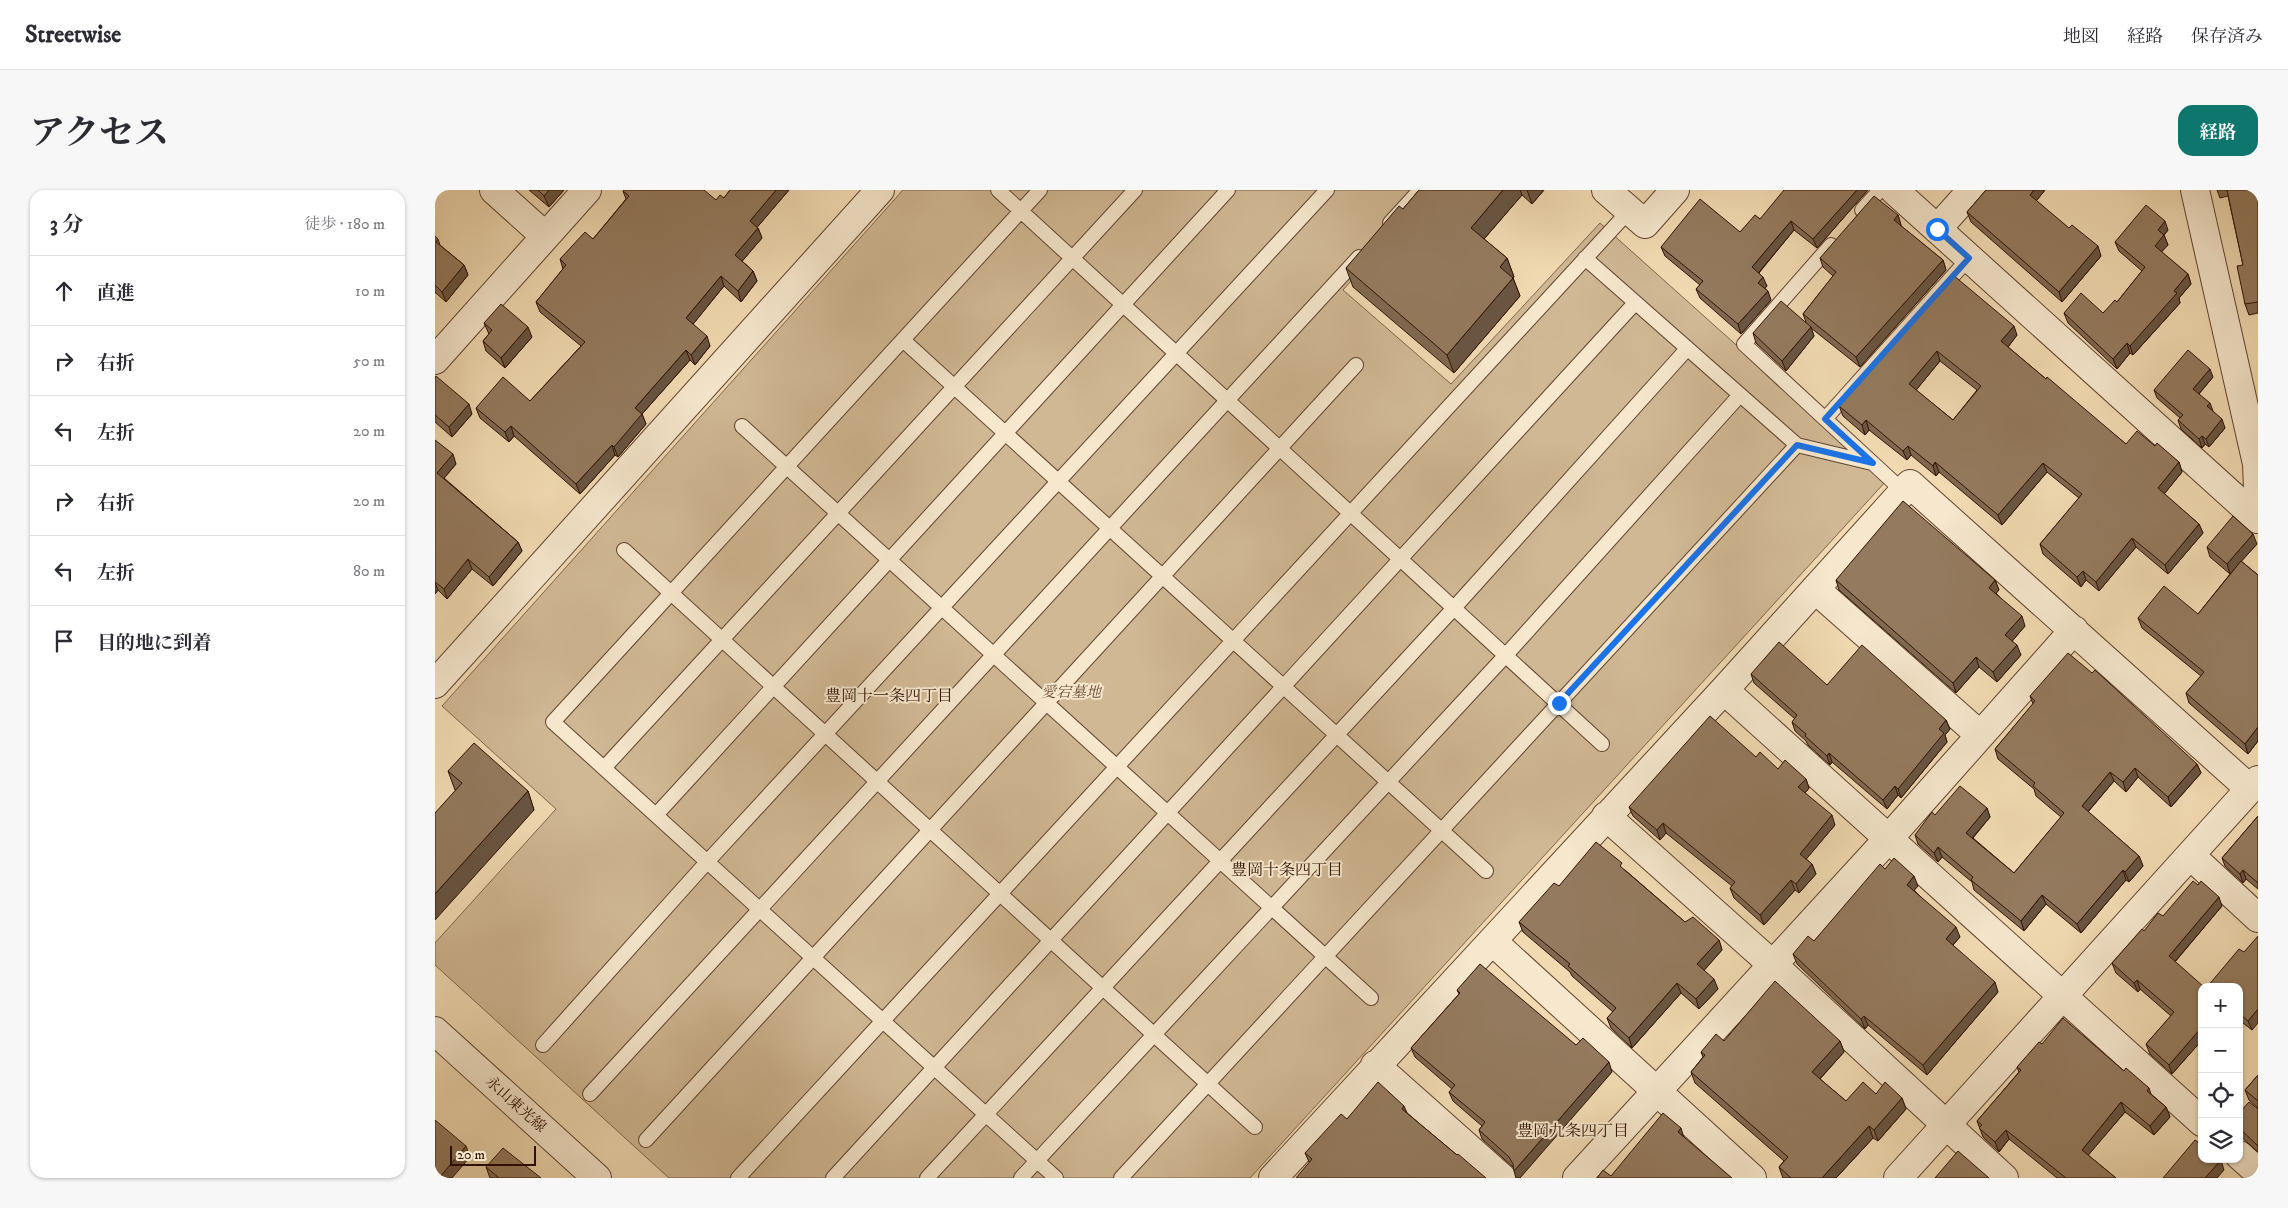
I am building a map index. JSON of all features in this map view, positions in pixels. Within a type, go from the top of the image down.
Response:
[{"type":"street","points":[[494,190],[545,236]]},
{"type":"street","points":[[435,360],[587,190]]},
{"type":"street","points":[[435,684],[881,190]]},
{"type":"street","points":[[1606,190],[1637,217],[1675,190]]},
{"type":"street","points":[[1894,190],[2258,519]]},
{"type":"street","points":[[1937,229],[1972,190]]},
{"type":"street","points":[[2195,190],[2257,464],[2258,488]]},
{"type":"street","points":[[1273,1178],[1375,1065],[1724,690],[1910,484],[2075,630],[2254,784],[2191,856],[1898,1178]]},
{"type":"street","points":[[1815,589],[1980,735]]},
{"type":"street","points":[[1577,1178],[1889,838],[2075,630]]},
{"type":"street","points":[[1724,690],[2198,1118]]},
{"type":"street","points":[[1607,816],[1773,965],[2004,1178]]},
{"type":"street","points":[[2191,856],[2258,918]]},
{"type":"street","points":[[1492,941],[1752,1178]]},
{"type":"street","name":"永山東光線","points":[[435,1031],[597,1178]]},
{"type":"street","points":[[1375,1065],[1502,1178]]},
{"type":"street","points":[[2243,1159],[2258,1172]]},
{"type":"lane","points":[[998,190],[1602,744]]},
{"type":"lane","points":[[1040,190],[553,722],[1055,1178]]},
{"type":"lane","points":[[604,768],[1135,190]]},
{"type":"lane","points":[[656,815],[1229,190]]},
{"type":"lane","points":[[543,1045],[707,862],[1327,190]]},
{"type":"lane","points":[[1380,234],[1420,190]]},
{"type":"lane","points":[[1854,219],[1880,190]]},
{"type":"lane","points":[[738,1178],[1585,258],[1637,217]]},
{"type":"lane","points":[[1841,234],[1743,344],[1903,491]]},
{"type":"lane","points":[[590,1094],[1367,248]]},
{"type":"lane","points":[[1585,258],[1797,445],[1873,463]]},
{"type":"lane","points":[[1825,419],[1969,258]]},
{"type":"lane","points":[[833,1178],[1635,303]]},
{"type":"lane","points":[[903,340],[1486,871]]},
{"type":"lane","points":[[927,1178],[1454,608],[1687,349]]},
{"type":"lane","points":[[645,1140],[1357,365]]},
{"type":"lane","points":[[1021,1178],[1506,655],[1740,396]]},
{"type":"lane","points":[[742,426],[1371,998]]},
{"type":"lane","points":[[1121,1178],[1797,445]]},
{"type":"lane","points":[[624,550],[1255,1127]]},
{"type":"green space","name":"愛宕墓地","points":[[903,190],[1430,190],[1343,290],[1451,384],[1600,223],[1887,480],[1250,1178],[669,1178],[435,965],[435,943],[556,809],[442,706]]},
{"type":"building","points":[[538,190],[549,190],[544,196]]},
{"type":"building","points":[[624,190],[704,190],[716,200],[720,195],[724,198],[730,190],[776,190],[750,221],[758,228],[735,255],[753,271],[738,291],[721,276],[686,318],[707,336],[691,355],[686,350],[635,408],[642,414],[614,447],[612,445],[576,484],[511,426],[505,432],[476,408],[503,377],[530,401],[585,342],[536,302],[566,265],[560,259],[585,232],[593,239],[629,196]]},
{"type":"building","points":[[1419,190],[1503,190],[1471,228],[1507,258],[1500,267],[1513,278],[1447,355],[1346,268],[1399,206],[1403,209]]},
{"type":"building","points":[[1784,190],[1857,190],[1813,239],[1791,221],[1752,267],[1763,277],[1758,283],[1768,291],[1738,324],[1696,289],[1703,281],[1661,247],[1700,199],[1740,232],[1755,215],[1760,219]]},
{"type":"building","points":[[1986,190],[2034,190],[2030,195],[2069,228],[2072,225],[2098,246],[2059,292],[1967,212]]},
{"type":"building","points":[[2227,190],[2258,190],[2258,302],[2245,304],[2237,266],[2243,265]]},
{"type":"building","points":[[1874,196],[1898,215],[1894,220],[1943,260],[1856,357],[1803,314],[1836,272],[1820,258]]},
{"type":"building","points":[[2146,205],[2165,221],[2158,230],[2164,235],[2155,246],[2188,274],[2174,291],[2177,293],[2130,346],[2127,343],[2113,359],[2064,313],[2081,293],[2103,313],[2115,300],[2117,302],[2145,267],[2115,242]]},
{"type":"building","points":[[435,236],[438,239],[436,242],[464,265],[442,292],[435,285]]},
{"type":"building","points":[[1953,275],[2014,326],[2001,341],[2046,379],[2047,377],[2126,444],[2137,431],[2155,446],[2157,443],[2179,462],[2158,488],[2199,524],[2165,565],[2132,538],[2096,582],[2083,571],[2077,577],[2040,544],[2082,494],[2043,463],[1998,515],[1935,462],[1933,466],[1908,446],[1903,451],[1866,420],[1862,425],[1839,406]],"holes":[[[1937,351],[1981,386],[1953,420],[1909,384]]]},
{"type":"building","points":[[1781,301],[1811,327],[1782,361],[1753,333]]},
{"type":"building","points":[[501,304],[528,327],[501,358],[483,341],[492,330],[484,323]]},
{"type":"building","points":[[2188,350],[2210,369],[2193,389],[2210,403],[2207,406],[2222,419],[2206,439],[2202,436],[2199,439],[2178,420],[2183,415],[2154,390]]},
{"type":"building","points":[[436,376],[469,404],[449,427],[435,415]]},
{"type":"building","points":[[435,440],[453,454],[437,473],[518,542],[489,577],[468,559],[444,589],[435,582]]},
{"type":"building","points":[[1903,501],[1995,580],[1989,588],[2022,616],[2005,635],[2017,645],[1993,672],[1976,657],[1953,683],[1836,580]]},
{"type":"building","points":[[2233,516],[2253,534],[2227,564],[2207,547]]},
{"type":"building","points":[[2241,561],[2258,575],[2258,727],[2245,744],[2186,693],[2204,672],[2138,618],[2164,586],[2198,614]]},
{"type":"building","points":[[1779,642],[1827,685],[1862,645],[1946,720],[1939,729],[1944,733],[1898,789],[1895,786],[1883,800],[1829,753],[1827,756],[1805,736],[1806,734],[1792,722],[1797,715],[1751,674]]},
{"type":"building","points":[[2068,653],[2092,673],[2095,670],[2197,764],[2168,797],[2135,768],[2123,782],[2110,772],[2082,806],[2139,856],[2125,872],[2123,870],[2077,924],[2042,895],[2021,921],[1971,880],[1973,877],[1938,847],[1934,853],[1915,835],[1932,812],[1935,815],[1960,786],[1987,808],[1966,833],[2014,873],[2064,813],[2033,786],[2035,783],[1995,749],[2035,701],[2030,696]]},
{"type":"building","points":[[1710,716],[1756,757],[1760,752],[1778,769],[1785,760],[1806,779],[1798,787],[1832,815],[1800,854],[1812,864],[1796,884],[1791,880],[1760,915],[1730,888],[1735,882],[1663,823],[1657,830],[1629,807]]},
{"type":"building","points":[[474,743],[528,791],[435,894],[435,813],[462,783],[448,771]]},
{"type":"building","points":[[2258,816],[2258,883],[2243,870],[2240,874],[2222,858]]},
{"type":"building","points":[[1596,842],[1622,863],[1620,866],[1685,922],[1693,917],[1719,940],[1697,964],[1714,979],[1696,999],[1677,983],[1629,1038],[1607,1018],[1616,1008],[1568,966],[1570,964],[1519,922],[1554,883],[1559,886]]},
{"type":"building","points":[[1894,858],[1914,876],[1907,885],[1956,927],[1946,939],[1995,982],[1923,1065],[1864,1016],[1861,1019],[1793,954],[1808,936],[1814,941],[1880,864],[1885,869]]},
{"type":"building","points":[[2193,881],[2198,885],[2201,881],[2219,897],[2169,956],[2199,983],[2198,1032],[2169,1065],[2146,1044],[2174,1012],[2137,980],[2134,983],[2112,963],[2142,929],[2144,931],[2158,913],[2163,916]]},
{"type":"building","points":[[2258,936],[2258,1009],[2248,1021],[2243,1017],[2243,983],[2210,983],[2239,949],[2244,952]]},
{"type":"building","points":[[1480,964],[1576,1045],[1583,1038],[1609,1062],[1514,1171],[1509,1157],[1479,1130],[1485,1122],[1449,1092],[1455,1085],[1411,1048],[1460,993],[1457,990]]},
{"type":"building","points":[[1775,981],[1840,1041],[1812,1072],[1846,1101],[1863,1082],[1876,1094],[1885,1082],[1902,1098],[1874,1130],[1869,1126],[1822,1178],[1791,1178],[1779,1167],[1788,1157],[1691,1072],[1705,1055],[1701,1052],[1716,1034],[1724,1041]]},
{"type":"building","points":[[2063,1018],[2124,1071],[2126,1068],[2149,1088],[2147,1091],[2166,1107],[2150,1126],[2121,1102],[2082,1150],[2116,1178],[2066,1178],[2006,1130],[1995,1142],[1979,1128],[1982,1125],[1977,1121],[2021,1070],[2017,1067],[2039,1042],[2042,1044]]},
{"type":"building","points":[[2258,1075],[2258,1101],[2245,1090]]},
{"type":"building","points":[[1378,1082],[1404,1106],[1402,1109],[1486,1178],[1296,1178],[1312,1159],[1305,1153],[1341,1114],[1347,1119]]},
{"type":"building","points":[[2249,1102],[2258,1109],[2258,1146],[2243,1132],[2243,1109]]},
{"type":"building","points":[[1663,1113],[1681,1128],[1678,1132],[1732,1178],[1597,1178],[1603,1170],[1611,1176]]},
{"type":"building","points":[[435,1120],[466,1146],[439,1178],[435,1178]]},
{"type":"building","points":[[2195,1140],[2198,1142],[2198,1163],[2218,1163],[2205,1178],[2163,1178]]},
{"type":"building","points":[[503,1148],[541,1178],[499,1178],[486,1167]]},
{"type":"building","points":[[1958,1151],[1989,1178],[1935,1178]]},
{"type":"district","name":"豊岡十一条四丁目","points":[[889,695]]},
{"type":"district","name":"豊岡十条四丁目","points":[[1287,869]]},
{"type":"district","name":"豊岡九条四丁目","points":[[1573,1130]]},
{"type":"route","points":[[1559,703],[1797,445],[1828,454],[1873,463],[1825,419],[1969,258],[1937,229]]}]
